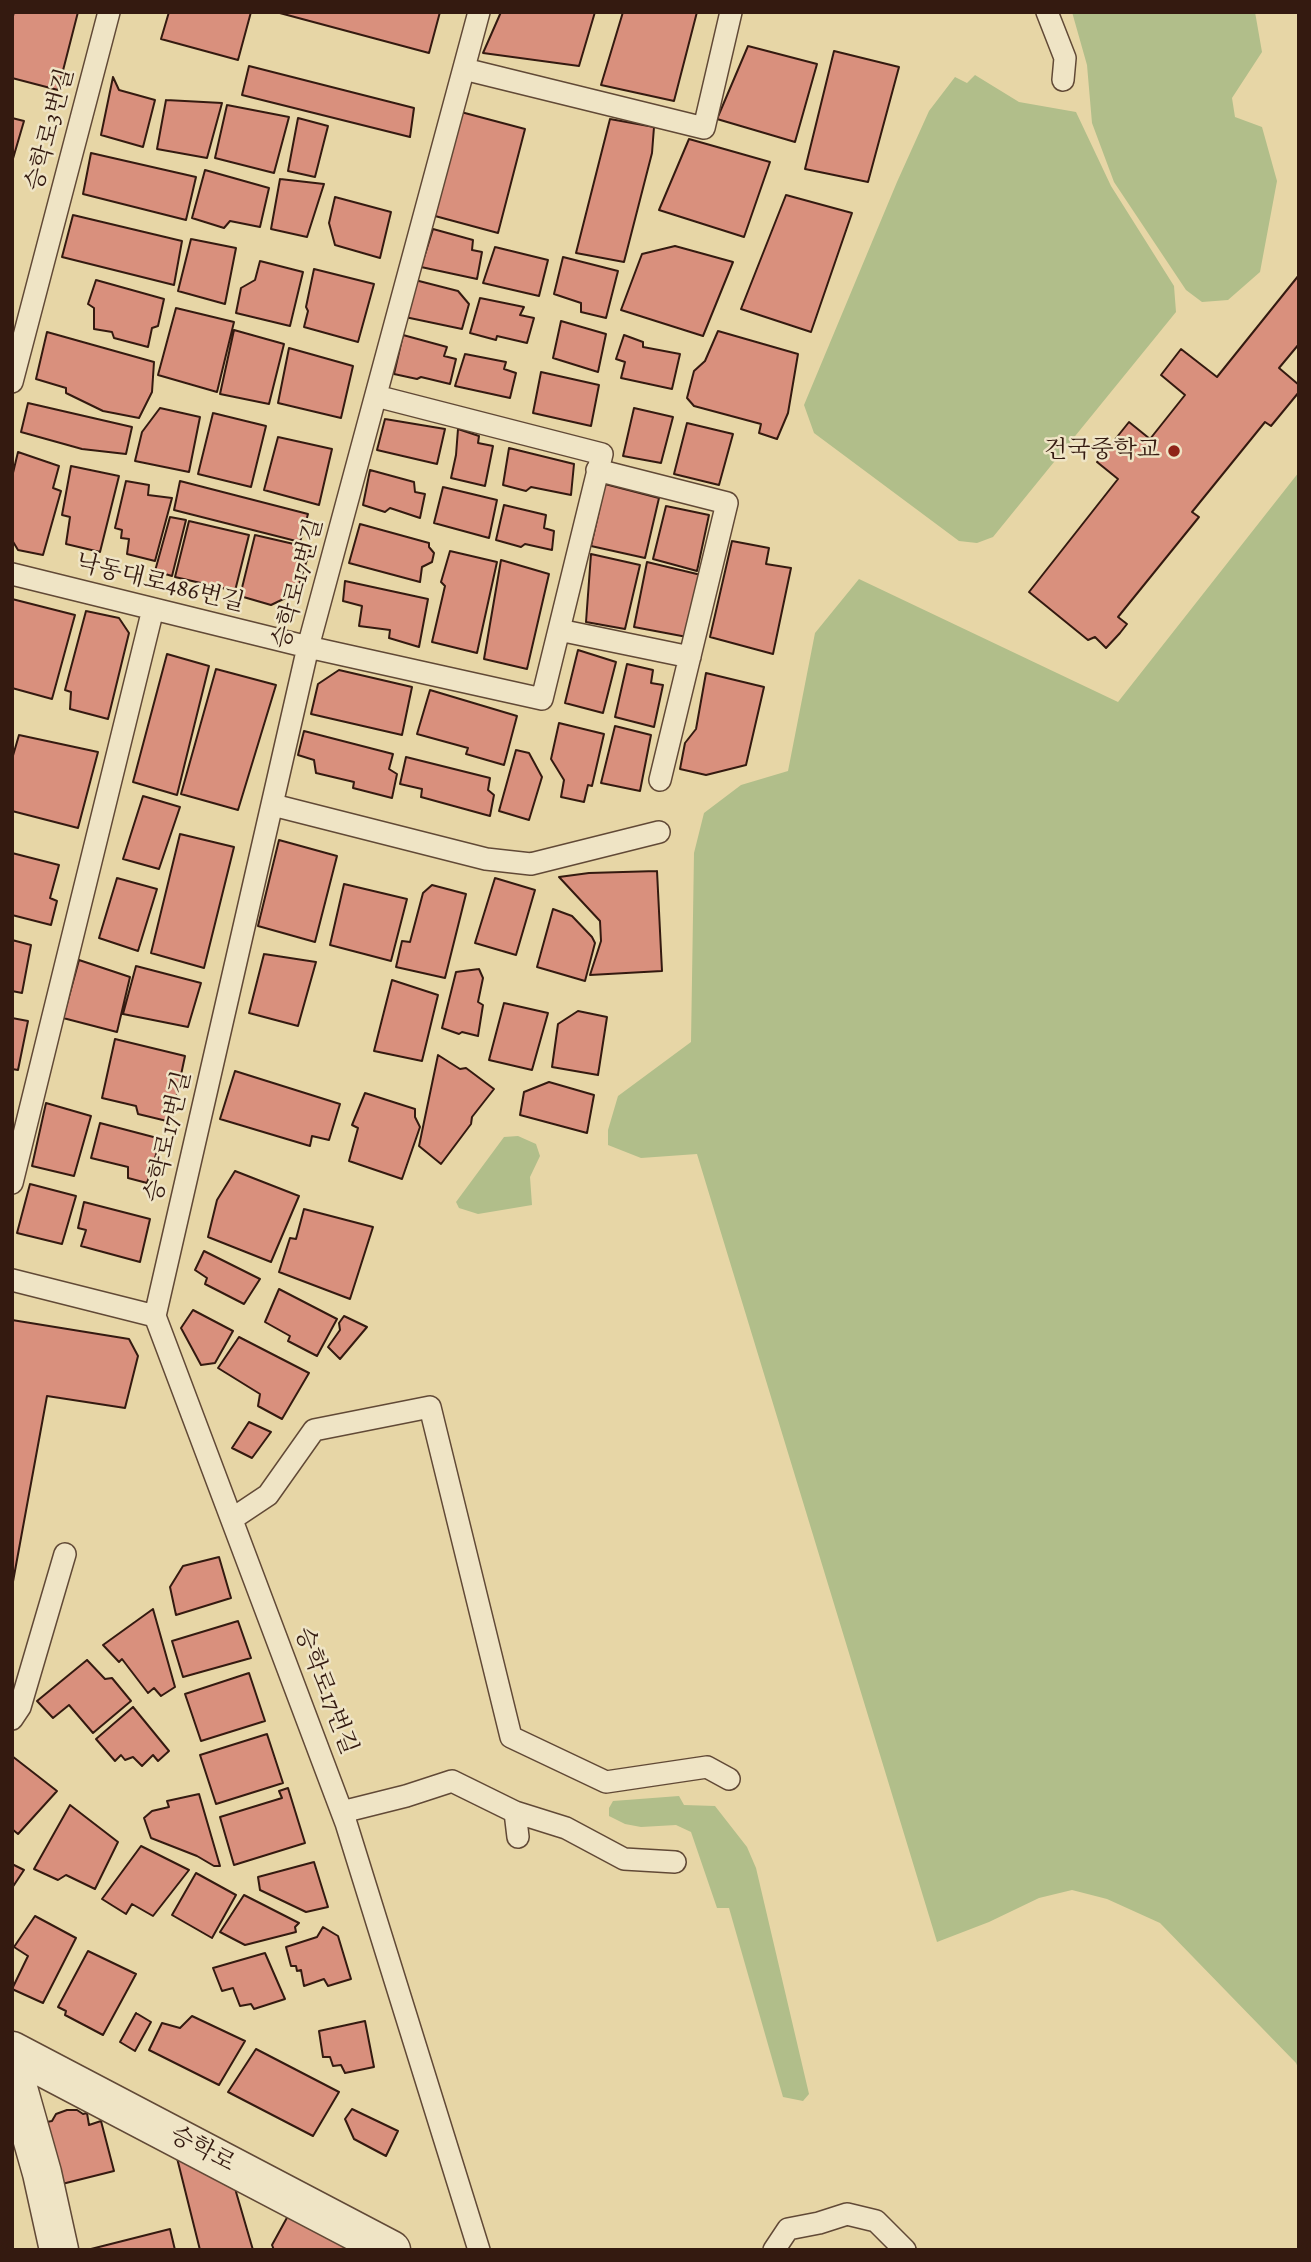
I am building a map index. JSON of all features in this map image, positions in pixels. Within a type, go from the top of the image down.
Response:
[{"type":"street","name":"승학로","points":[[12,2051],[391,2250]]},
{"type":"street","points":[[12,2067],[42,2173],[60,2250]]},
{"type":"lane","name":"승학로3번길","points":[[12,383],[109,12]]},
{"type":"lane","name":"승학로17번길","points":[[479,12],[308,647],[155,1316],[342,1811],[479,2250]]},
{"type":"lane","points":[[464,69],[704,128],[731,12]]},
{"type":"lane","points":[[1047,12],[1066,58],[1063,80]]},
{"type":"lane","points":[[376,396],[602,454],[559,630],[690,657]]},
{"type":"lane","points":[[597,470],[727,503],[660,780]]},
{"type":"lane","name":"낙동대로486번길","points":[[12,574],[308,647],[542,699],[559,630]]},
{"type":"lane","points":[[12,1183],[153,609]]},
{"type":"lane","points":[[272,805],[486,859],[531,864],[659,832]]},
{"type":"lane","points":[[12,1280],[155,1316]]},
{"type":"lane","points":[[232,1520],[268,1495],[314,1430],[430,1407],[512,1737],[606,1782],[707,1767],[729,1779]]},
{"type":"lane","points":[[12,1719],[20,1707],[65,1554]]},
{"type":"lane","points":[[342,1811],[406,1796],[452,1781],[515,1812],[566,1828],[624,1858],[675,1862]]},
{"type":"lane","points":[[515,1812],[518,1837]]},
{"type":"lane","points":[[774,2250],[788,2228],[819,2223],[847,2214],[876,2221],[905,2250]]},
{"type":"green space","points":[[1072,12],[1255,12],[1262,52],[1232,98],[1235,117],[1262,127],[1277,181],[1260,272],[1228,300],[1202,302],[1186,290],[1114,182],[1092,123],[1087,65]]},
{"type":"green space","points":[[975,75],[1019,102],[1076,112],[1111,186],[1174,286],[1176,312],[993,537],[977,543],[959,541],[814,433],[804,405],[929,111],[955,77],[967,83]]},
{"type":"green space","points":[[1299,472],[1299,2070],[1296,2063],[1160,1923],[1107,1899],[1072,1890],[1039,1898],[989,1922],[937,1942],[697,1154],[641,1158],[608,1145],[608,1130],[618,1096],[691,1042],[694,853],[704,813],[741,785],[788,771],[815,633],[859,579],[1118,702]]},
{"type":"green space","points":[[518,1136],[536,1144],[540,1156],[530,1177],[532,1205],[478,1214],[459,1208],[456,1202],[504,1137]]},
{"type":"green space","points":[[679,1796],[684,1805],[715,1806],[747,1847],[756,1868],[809,2094],[803,2101],[783,2097],[729,1908],[717,1908],[691,1832],[676,1825],[641,1827],[625,1824],[609,1816],[613,1801]]},
{"type":"building","points":[[14,12],[78,12],[58,90],[12,78]]},
{"type":"building","points":[[169,12],[251,12],[238,60],[161,39]]},
{"type":"building","points":[[276,12],[440,12],[429,53]]},
{"type":"building","points":[[501,12],[595,12],[579,66],[483,53]]},
{"type":"building","points":[[623,12],[697,12],[674,101],[601,85]]},
{"type":"building","points":[[748,46],[817,64],[795,142],[717,119]]},
{"type":"building","points":[[834,51],[899,67],[868,182],[805,169]]},
{"type":"building","points":[[249,66],[414,108],[410,137],[242,95]]},
{"type":"building","points":[[113,77],[119,90],[155,100],[143,147],[101,135]]},
{"type":"building","points":[[166,100],[222,103],[207,158],[157,149]]},
{"type":"building","points":[[227,105],[289,117],[274,173],[215,158]]},
{"type":"building","points":[[461,112],[525,129],[498,233],[435,216]]},
{"type":"building","points":[[12,118],[24,121],[12,162]]},
{"type":"building","points":[[298,118],[328,126],[315,177],[288,171]]},
{"type":"building","points":[[610,119],[654,127],[652,153],[624,262],[576,253]]},
{"type":"building","points":[[689,139],[770,162],[744,237],[659,210]]},
{"type":"building","points":[[91,153],[196,177],[186,220],[83,194]]},
{"type":"building","points":[[205,170],[269,188],[260,227],[230,221],[224,228],[192,218]]},
{"type":"building","points":[[280,179],[324,184],[307,237],[271,229]]},
{"type":"building","points":[[786,195],[852,213],[811,332],[741,309]]},
{"type":"building","points":[[335,197],[391,212],[380,258],[335,245],[329,223]]},
{"type":"building","points":[[73,215],[182,241],[174,285],[62,257]]},
{"type":"building","points":[[433,229],[473,240],[472,250],[482,252],[477,279],[421,267]]},
{"type":"building","points":[[191,239],[236,248],[225,304],[178,291]]},
{"type":"building","points":[[675,246],[733,262],[703,336],[621,310],[642,254]]},
{"type":"building","points":[[495,247],[548,260],[539,296],[483,283]]},
{"type":"building","points":[[563,257],[618,271],[606,318],[581,312],[581,303],[554,294]]},
{"type":"building","points":[[260,261],[303,272],[290,326],[236,313],[241,288],[255,280]]},
{"type":"building","points":[[314,269],[374,284],[358,342],[304,327]]},
{"type":"building","name":"건국중학교","points":[[1299,275],[1299,344],[1279,368],[1299,385],[1299,392],[1271,426],[1265,422],[1192,512],[1199,517],[1118,617],[1127,624],[1120,633],[1106,648],[1095,637],[1088,640],[1029,592],[1118,479],[1097,462],[1129,422],[1150,439],[1185,395],[1161,375],[1181,349],[1217,377]]},
{"type":"building","points":[[96,280],[164,299],[158,326],[152,328],[148,347],[114,338],[112,332],[94,329],[94,308],[88,304]]},
{"type":"building","points":[[415,280],[458,291],[469,304],[462,329],[405,317]]},
{"type":"building","points":[[480,298],[524,307],[520,315],[534,318],[527,343],[497,336],[496,340],[470,333]]},
{"type":"building","points":[[176,308],[234,322],[217,392],[158,375]]},
{"type":"building","points":[[561,321],[606,334],[598,372],[553,358]]},
{"type":"building","points":[[234,330],[284,344],[269,404],[220,394]]},
{"type":"building","points":[[718,331],[798,354],[788,413],[777,439],[759,433],[761,424],[694,406],[687,398],[694,371],[705,361]]},
{"type":"building","points":[[47,332],[154,362],[152,392],[139,418],[103,411],[66,393],[66,388],[36,379]]},
{"type":"building","points":[[403,335],[447,347],[444,356],[456,359],[450,384],[394,374]]},
{"type":"building","points":[[624,335],[643,342],[643,347],[680,354],[672,389],[621,378],[625,362],[616,359]]},
{"type":"building","points":[[289,348],[353,366],[341,418],[278,403]]},
{"type":"building","points":[[465,354],[506,362],[504,369],[516,373],[510,398],[455,386]]},
{"type":"building","points":[[541,372],[599,385],[591,426],[533,413]]},
{"type":"building","points":[[28,403],[132,427],[126,454],[82,449],[21,432]]},
{"type":"building","points":[[160,408],[200,417],[189,472],[135,461],[142,432]]},
{"type":"building","points":[[634,408],[673,417],[661,463],[623,456]]},
{"type":"building","points":[[213,413],[266,426],[251,487],[198,474]]},
{"type":"building","points":[[385,419],[445,429],[437,464],[377,450]]},
{"type":"building","points":[[687,423],[733,434],[719,485],[674,474]]},
{"type":"building","points":[[458,429],[479,436],[478,443],[493,446],[485,486],[451,478]]},
{"type":"building","points":[[278,437],[332,449],[319,505],[264,490]]},
{"type":"building","points":[[509,448],[574,464],[571,495],[531,487],[526,491],[503,485]]},
{"type":"building","points":[[18,452],[59,466],[53,488],[61,491],[43,555],[18,550],[12,540],[12,477]]},
{"type":"building","points":[[71,466],[119,476],[100,552],[66,544],[70,517],[62,515]]},
{"type":"building","points":[[370,470],[414,482],[415,492],[425,494],[420,518],[390,508],[385,512],[363,505]]},
{"type":"building","points":[[126,481],[149,485],[148,495],[172,498],[155,561],[127,554],[129,539],[121,538],[122,530],[115,528]]},
{"type":"building","points":[[180,481],[308,514],[300,542],[174,510]]},
{"type":"building","points":[[605,484],[659,498],[645,558],[591,546]]},
{"type":"building","points":[[443,487],[497,500],[489,538],[434,523]]},
{"type":"building","points":[[504,505],[546,515],[544,528],[554,531],[552,550],[525,544],[521,547],[496,540]]},
{"type":"building","points":[[666,506],[709,515],[697,571],[653,559]]},
{"type":"building","points":[[170,517],[186,520],[172,576],[155,571]]},
{"type":"building","points":[[189,521],[249,535],[235,591],[175,577]]},
{"type":"building","points":[[360,524],[429,543],[434,553],[432,562],[422,567],[420,582],[349,563]]},
{"type":"building","points":[[255,535],[311,548],[296,593],[271,605],[240,596]]},
{"type":"building","points":[[732,541],[769,548],[766,564],[791,568],[773,654],[710,637]]},
{"type":"building","points":[[450,551],[497,562],[477,653],[432,642],[445,586],[441,582]]},
{"type":"building","points":[[591,554],[640,565],[625,629],[586,622]]},
{"type":"building","points":[[501,560],[549,574],[527,669],[484,659]]},
{"type":"building","points":[[647,562],[701,575],[687,637],[634,627]]},
{"type":"building","points":[[345,581],[428,599],[419,647],[389,638],[390,630],[359,626],[362,606],[343,601]]},
{"type":"building","points":[[12,599],[75,615],[52,699],[12,688]]},
{"type":"building","points":[[86,611],[119,618],[129,633],[108,719],[70,709],[71,692],[65,690]]},
{"type":"building","points":[[578,650],[616,662],[603,713],[565,703]]},
{"type":"building","points":[[167,654],[209,666],[177,795],[133,782]]},
{"type":"building","points":[[627,664],[653,670],[651,683],[663,685],[654,727],[615,717]]},
{"type":"building","points":[[216,669],[276,685],[238,810],[181,794]]},
{"type":"building","points":[[339,670],[412,687],[402,735],[311,714],[318,684]]},
{"type":"building","points":[[706,673],[764,687],[746,765],[706,775],[680,769],[685,743],[696,729]]},
{"type":"building","points":[[430,690],[517,716],[504,765],[466,754],[468,748],[417,734]]},
{"type":"building","points":[[559,723],[604,734],[592,786],[588,785],[584,802],[561,797],[564,780],[551,759]]},
{"type":"building","points":[[615,726],[651,735],[640,791],[601,783]]},
{"type":"building","points":[[304,731],[393,754],[389,769],[397,774],[392,798],[353,788],[354,782],[316,773],[314,760],[298,755]]},
{"type":"building","points":[[19,735],[98,752],[78,828],[12,811],[12,759]]},
{"type":"building","points":[[516,750],[529,753],[542,777],[529,820],[499,811]]},
{"type":"building","points":[[406,757],[490,778],[488,790],[494,795],[490,816],[421,797],[422,789],[400,784]]},
{"type":"building","points":[[143,796],[180,807],[159,869],[123,859]]},
{"type":"building","points":[[180,834],[234,847],[204,968],[151,953]]},
{"type":"building","points":[[279,840],[337,856],[315,942],[258,926]]},
{"type":"building","points":[[12,853],[59,865],[50,898],[57,901],[51,925],[12,915]]},
{"type":"building","points":[[657,871],[662,971],[590,975],[601,941],[600,921],[559,877],[589,873]]},
{"type":"building","points":[[117,878],[157,889],[138,951],[99,938]]},
{"type":"building","points":[[495,878],[535,890],[516,955],[475,943]]},
{"type":"building","points":[[344,884],[407,899],[391,961],[330,945]]},
{"type":"building","points":[[432,885],[466,894],[445,978],[396,967],[402,941],[410,942],[423,893]]},
{"type":"building","points":[[553,909],[572,916],[595,943],[585,981],[537,967]]},
{"type":"building","points":[[12,940],[31,945],[22,993],[12,991]]},
{"type":"building","points":[[264,954],[316,962],[298,1026],[249,1013]]},
{"type":"building","points":[[79,960],[130,977],[117,1032],[63,1018]]},
{"type":"building","points":[[136,966],[201,983],[188,1027],[123,1014]]},
{"type":"building","points":[[479,969],[483,978],[478,1002],[483,1005],[478,1036],[462,1032],[459,1034],[442,1028],[456,972]]},
{"type":"building","points":[[392,980],[438,995],[422,1061],[374,1051]]},
{"type":"building","points":[[504,1003],[548,1013],[532,1070],[489,1060]]},
{"type":"building","points":[[578,1011],[607,1017],[598,1075],[552,1067],[558,1024]]},
{"type":"building","points":[[12,1018],[28,1021],[18,1070],[12,1069]]},
{"type":"building","points":[[115,1039],[185,1056],[171,1122],[138,1114],[136,1106],[102,1098]]},
{"type":"building","points":[[438,1055],[460,1069],[466,1068],[494,1089],[441,1164],[419,1146]]},
{"type":"building","points":[[235,1071],[340,1104],[329,1140],[312,1136],[310,1146],[220,1119]]},
{"type":"building","points":[[549,1082],[594,1095],[587,1133],[520,1115],[524,1092]]},
{"type":"building","points":[[365,1093],[415,1109],[415,1117],[420,1127],[402,1179],[349,1161],[358,1128],[352,1125]]},
{"type":"building","points":[[46,1103],[91,1116],[74,1176],[32,1166]]},
{"type":"building","points":[[100,1123],[161,1139],[147,1183],[128,1178],[128,1167],[91,1158]]},
{"type":"building","points":[[235,1171],[299,1196],[271,1262],[208,1237],[217,1200]]},
{"type":"building","points":[[30,1184],[76,1196],[62,1244],[17,1233]]},
{"type":"building","points":[[84,1202],[150,1219],[140,1262],[81,1246],[86,1230],[78,1228]]},
{"type":"building","points":[[304,1209],[373,1227],[350,1299],[279,1272],[290,1238],[296,1239]]},
{"type":"building","points":[[204,1251],[260,1279],[244,1304],[205,1284],[207,1278],[195,1270]]},
{"type":"building","points":[[279,1289],[337,1319],[317,1356],[288,1341],[290,1336],[265,1322]]},
{"type":"building","points":[[193,1310],[233,1331],[215,1363],[201,1365],[181,1328]]},
{"type":"building","points":[[344,1316],[367,1327],[340,1359],[328,1347],[340,1330],[339,1323]]},
{"type":"building","points":[[12,1320],[129,1339],[138,1356],[125,1408],[47,1396],[12,1587]]},
{"type":"building","points":[[239,1337],[309,1373],[282,1419],[258,1406],[260,1394],[218,1368]]},
{"type":"building","points":[[249,1422],[271,1432],[252,1458],[232,1448]]},
{"type":"building","points":[[219,1557],[231,1598],[176,1615],[170,1587],[183,1566]]},
{"type":"building","points":[[153,1609],[175,1687],[161,1696],[154,1688],[148,1693],[122,1659],[119,1662],[103,1645]]},
{"type":"building","points":[[238,1621],[251,1658],[183,1677],[172,1641]]},
{"type":"building","points":[[87,1660],[105,1679],[112,1678],[131,1701],[93,1733],[69,1705],[53,1718],[37,1701]]},
{"type":"building","points":[[249,1673],[265,1721],[201,1741],[185,1694]]},
{"type":"building","points":[[133,1707],[169,1751],[158,1761],[153,1755],[142,1766],[133,1757],[125,1760],[121,1755],[115,1761],[96,1739]]},
{"type":"building","points":[[267,1734],[283,1783],[216,1804],[200,1755]]},
{"type":"building","points":[[12,1756],[57,1791],[18,1834],[12,1829]]},
{"type":"building","points":[[288,1788],[305,1843],[234,1865],[220,1817],[282,1798],[279,1791]]},
{"type":"building","points":[[199,1794],[220,1866],[214,1866],[197,1856],[151,1838],[144,1818],[152,1811],[169,1807],[167,1801]]},
{"type":"building","points":[[70,1805],[118,1842],[95,1889],[66,1875],[58,1880],[34,1869]]},
{"type":"building","points":[[141,1846],[189,1870],[153,1916],[132,1904],[126,1914],[102,1899]]},
{"type":"building","points":[[314,1862],[328,1907],[306,1912],[260,1890],[258,1877]]},
{"type":"building","points":[[12,1864],[24,1870],[12,1888]]},
{"type":"building","points":[[196,1873],[236,1895],[212,1938],[172,1915]]},
{"type":"building","points":[[244,1895],[299,1923],[295,1927],[296,1932],[245,1945],[220,1932]]},
{"type":"building","points":[[35,1916],[76,1938],[43,2003],[12,1989],[28,1956],[14,1947]]},
{"type":"building","points":[[323,1927],[338,1936],[351,1979],[328,1986],[324,1979],[304,1986],[301,1970],[297,1971],[296,1966],[291,1966],[286,1947],[317,1937]]},
{"type":"building","points":[[88,1951],[136,1974],[103,2035],[65,2015],[66,2011],[58,2007]]},
{"type":"building","points":[[265,1953],[285,1999],[254,2009],[251,2004],[240,2006],[233,1988],[222,1991],[213,1968]]},
{"type":"building","points":[[136,2013],[151,2022],[135,2051],[120,2042]]},
{"type":"building","points":[[192,2016],[245,2041],[219,2085],[149,2050],[162,2023],[180,2028]]},
{"type":"building","points":[[365,2021],[374,2067],[345,2073],[341,2065],[333,2066],[330,2057],[323,2057],[319,2031]]},
{"type":"building","points":[[256,2049],[339,2092],[313,2136],[228,2092]]},
{"type":"building","points":[[352,2109],[398,2131],[386,2156],[354,2139],[345,2119]]},
{"type":"building","points":[[67,2110],[87,2113],[89,2125],[101,2121],[114,2171],[62,2184],[47,2122],[52,2121],[56,2114]]},
{"type":"building","points":[[177,2158],[234,2185],[253,2250],[200,2250]]},
{"type":"building","points":[[289,2214],[346,2241],[344,2250],[274,2250],[272,2245]]},
{"type":"building","points":[[170,2229],[175,2250],[87,2250]]},
{"type":"place","name":"건국중학교","points":[[1174,451]]}]
